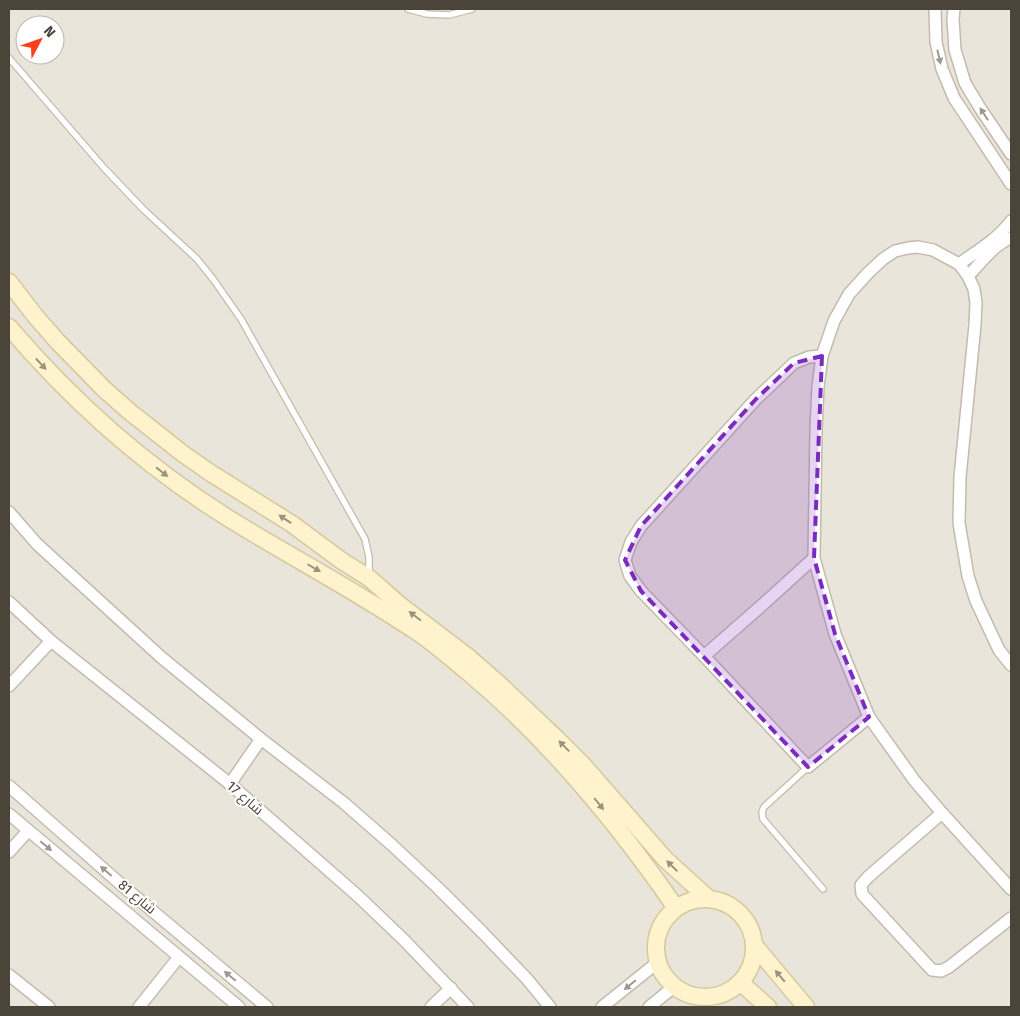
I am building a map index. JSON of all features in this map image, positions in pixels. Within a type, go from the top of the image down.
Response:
[{"type":"main road","points":[[9,282],[36,317],[81,367],[150,428],[203,467],[292,524],[342,561],[369,578],[400,605],[467,656],[528,710],[584,766],[665,859],[709,899]]},
{"type":"main road","points":[[9,327],[83,406],[138,454],[168,477],[229,518],[345,586],[421,635],[484,685],[540,738],[595,800],[623,834],[676,908]]},
{"type":"main road","points":[[709,899],[726,903],[740,913],[750,928],[754,945],[751,965],[740,982],[726,992],[708,997],[690,995],[674,986],[664,976],[658,962],[656,947],[658,932],[665,919],[676,908],[691,900],[709,899]]},
{"type":"main road","points":[[754,945],[806,1007]]},
{"type":"main road","points":[[740,982],[768,1007]]},
{"type":"street","points":[[935,9],[936,42],[942,69],[954,98],[1011,184]]},
{"type":"street","points":[[954,9],[955,50],[965,83],[1011,154]]},
{"type":"street","points":[[959,264],[997,236],[1011,221]]},
{"type":"street","points":[[968,276],[1002,242],[1011,238]]},
{"type":"street","points":[[1011,665],[999,650],[976,601],[968,576],[959,523],[960,477],[975,325],[976,303],[974,289],[968,276],[959,264],[933,250],[918,247],[895,251],[883,259],[849,294],[834,321],[822,356],[818,387],[814,558],[835,634],[868,717],[914,780],[1011,889]]},
{"type":"street","points":[[822,356],[809,357],[794,363],[756,399],[641,526],[631,542],[625,560],[630,576],[641,591],[808,767],[868,717]]},
{"type":"street","points":[[9,512],[38,544],[162,658],[261,739],[344,803],[392,845],[484,933],[550,1007]]},
{"type":"street","points":[[704,656],[814,558]]},
{"type":"street","name":"شارع 17","points":[[9,602],[51,641],[230,784],[358,896],[404,940],[468,1007]]},
{"type":"street","points":[[9,686],[51,641]]},
{"type":"street","points":[[230,784],[261,739]]},
{"type":"street","name":"شارع 81","points":[[9,786],[267,1007]]},
{"type":"street","points":[[942,813],[868,877],[861,885],[862,894],[932,970],[941,972],[1011,918]]},
{"type":"street","name":"شارع 81","points":[[9,814],[239,1007]]},
{"type":"street","points":[[9,852],[28,831]]},
{"type":"street","points":[[113,902],[124,886]]},
{"type":"street","points":[[139,1007],[179,957]]},
{"type":"street","points":[[602,1007],[658,962]]},
{"type":"street","points":[[9,975],[49,1007]]},
{"type":"street","points":[[649,1007],[674,986]]},
{"type":"street","points":[[430,1007],[451,988]]},
{"type":"lane","points":[[408,9],[427,14],[449,15],[472,9]]},
{"type":"lane","points":[[9,58],[104,168],[136,202],[197,259],[228,299],[365,539],[369,557],[369,578]]},
{"type":"lane","points":[[808,767],[764,807],[762,812],[763,819],[822,890]]},
{"type":"highlighted area","points":[[822,356],[814,558],[835,634],[869,717],[808,767],[641,591],[625,560],[641,526],[756,399],[794,363]]},
{"type":"shaded area","points":[[9,9],[1011,9],[1011,1007],[9,1007]]}]
